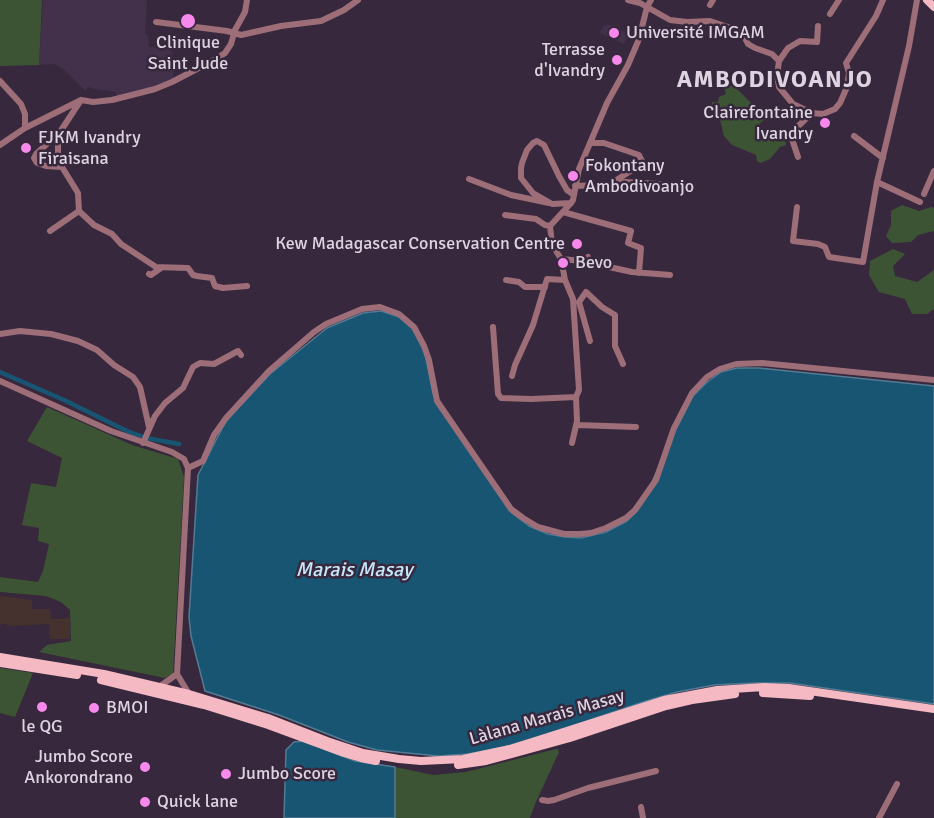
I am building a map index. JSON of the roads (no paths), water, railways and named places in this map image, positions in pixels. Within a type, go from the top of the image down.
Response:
[{"type":"main road","points":[[927,0],[934,7]]},
{"type":"main road","name":"Làlana Marais Masay","points":[[0,657],[104,674],[189,694],[268,718],[361,758],[399,764],[442,766],[486,761],[666,706],[700,698],[742,693],[777,693],[818,697],[934,715]]},
{"type":"main road","name":"Làlana Marais Masay","points":[[0,663],[103,680],[185,700],[326,743]]},
{"type":"main road","name":"Làlana Marais Masay","points":[[568,735],[664,700],[742,687],[789,688],[934,709]]},
{"type":"street","points":[[0,145],[25,128],[81,100],[93,102],[112,100],[155,89],[225,53],[245,12],[247,0]]},
{"type":"street","points":[[156,22],[227,31],[241,35],[281,26],[321,21],[358,0]]},
{"type":"street","points":[[628,0],[649,3],[670,20],[710,21],[728,27],[743,34],[748,44],[772,54],[778,61]]},
{"type":"street","points":[[830,14],[839,0]]},
{"type":"street","points":[[818,26],[817,42],[800,40],[788,48],[778,61],[777,75],[779,87],[793,104],[812,113],[823,114],[835,109],[840,103],[847,87],[849,73],[846,63],[866,38],[883,0]]},
{"type":"street","points":[[797,207],[793,241],[825,247],[829,257],[863,262],[877,182],[909,46],[917,0]]},
{"type":"street","points":[[590,341],[576,301],[565,280],[561,259],[552,244],[550,226],[571,203],[579,169],[607,103],[639,39],[649,3]]},
{"type":"street","points":[[0,81],[21,104],[25,114],[25,128]]},
{"type":"street","points":[[62,167],[46,166],[37,163],[34,158],[60,132],[81,100]]},
{"type":"street","points":[[798,157],[792,139],[793,131],[812,113]]},
{"type":"street","points":[[60,132],[58,155],[62,167],[78,193],[79,212],[94,225],[112,234],[121,244],[156,267],[189,268],[193,275],[212,278],[215,286],[223,288],[247,286]]},
{"type":"street","points":[[854,136],[883,158]]},
{"type":"street","points":[[552,204],[533,193],[521,178],[520,168],[525,154],[537,141],[544,145],[567,190],[574,195]]},
{"type":"street","points":[[591,142],[604,143],[639,155],[642,161],[612,183]]},
{"type":"street","points":[[924,194],[934,171]]},
{"type":"street","points":[[469,179],[511,195],[552,204],[571,203]]},
{"type":"street","points":[[575,186],[627,182],[659,184]]},
{"type":"street","points":[[877,182],[920,202]]},
{"type":"street","points":[[51,231],[79,212]]},
{"type":"street","points":[[563,212],[631,231],[628,243],[641,248],[639,273]]},
{"type":"street","points":[[505,214],[536,219],[550,226]]},
{"type":"street","points":[[561,259],[582,261],[588,257],[591,263],[639,273],[670,275]]},
{"type":"street","points":[[149,274],[162,268]]},
{"type":"street","points":[[512,376],[533,325],[547,279],[565,280]]},
{"type":"street","points":[[506,280],[519,282],[525,287],[545,286]]},
{"type":"street","points":[[572,443],[577,425],[576,397],[579,390],[576,301],[586,292],[602,307],[615,315],[615,346],[623,364]]},
{"type":"street","points":[[188,468],[203,461],[214,435],[226,418],[269,370],[326,324],[362,309],[380,308],[399,314],[414,327],[429,360],[437,401],[511,509],[538,527],[564,534],[591,533],[606,528],[626,518],[635,510],[656,480],[674,428],[692,393],[707,377],[720,369],[736,364],[762,363],[934,380]]},
{"type":"street","points":[[493,327],[498,394],[501,398],[576,397]]},
{"type":"street","points":[[0,334],[20,331],[51,334],[78,341],[97,350],[114,365],[133,377],[140,387],[148,418],[148,430]]},
{"type":"street","points":[[143,442],[155,416],[165,403],[183,388],[193,367],[204,363],[214,364],[238,351],[241,355]]},
{"type":"street","points":[[0,381],[111,431],[172,452],[184,459],[188,468],[177,674],[189,694]]},
{"type":"street","points":[[577,425],[636,427]]},
{"type":"street","points":[[159,687],[177,674]]},
{"type":"street","points":[[542,800],[554,800],[588,788],[656,771]]},
{"type":"street","points":[[879,818],[897,784]]},
{"type":"street","points":[[641,807],[643,818]]},
{"type":"water","name":"Marais Masay","points":[[381,311],[399,317],[415,331],[424,349],[433,393],[512,513],[529,526],[548,534],[565,537],[581,538],[606,532],[627,521],[635,513],[642,504],[693,396],[721,372],[737,368],[759,368],[934,386],[934,704],[790,683],[714,685],[677,692],[643,702],[504,747],[468,754],[438,756],[377,750],[348,742],[279,715],[205,691],[191,636],[189,617],[198,475],[226,421],[270,374],[327,328],[363,313]]},
{"type":"water","points":[[304,741],[355,761],[395,767],[395,818],[284,818],[286,750],[294,742]]},
{"type":"waterway","points":[[0,372],[127,431],[146,438],[179,444]]},
{"type":"place","name":"Clinique Saint Jude","points":[[188,21]]},
{"type":"place","name":"Université IMGAM","points":[[614,33]]},
{"type":"place","name":"Terrasse d'Ivandry","points":[[617,60]]},
{"type":"place","name":"Clairefontaine Ivandry","points":[[825,123]]},
{"type":"place","name":"FJKM Ivandry Firaisana","points":[[26,148]]},
{"type":"place","name":"Fokontany Ambodivoanjo","points":[[573,176]]},
{"type":"place","name":"Kew Madagascar Conservation Centre","points":[[577,244]]},
{"type":"place","name":"Bevo","points":[[563,263]]},
{"type":"place","name":"le QG","points":[[42,707]]},
{"type":"place","name":"BMOI","points":[[94,708]]},
{"type":"place","name":"Jumbo Score Ankorondrano","points":[[145,767]]},
{"type":"place","name":"Jumbo Score","points":[[226,774]]},
{"type":"place","name":"Quick lane","points":[[145,802]]},
{"type":"district","name":"AMBODIVOANJO","points":[[775,81]]}]
